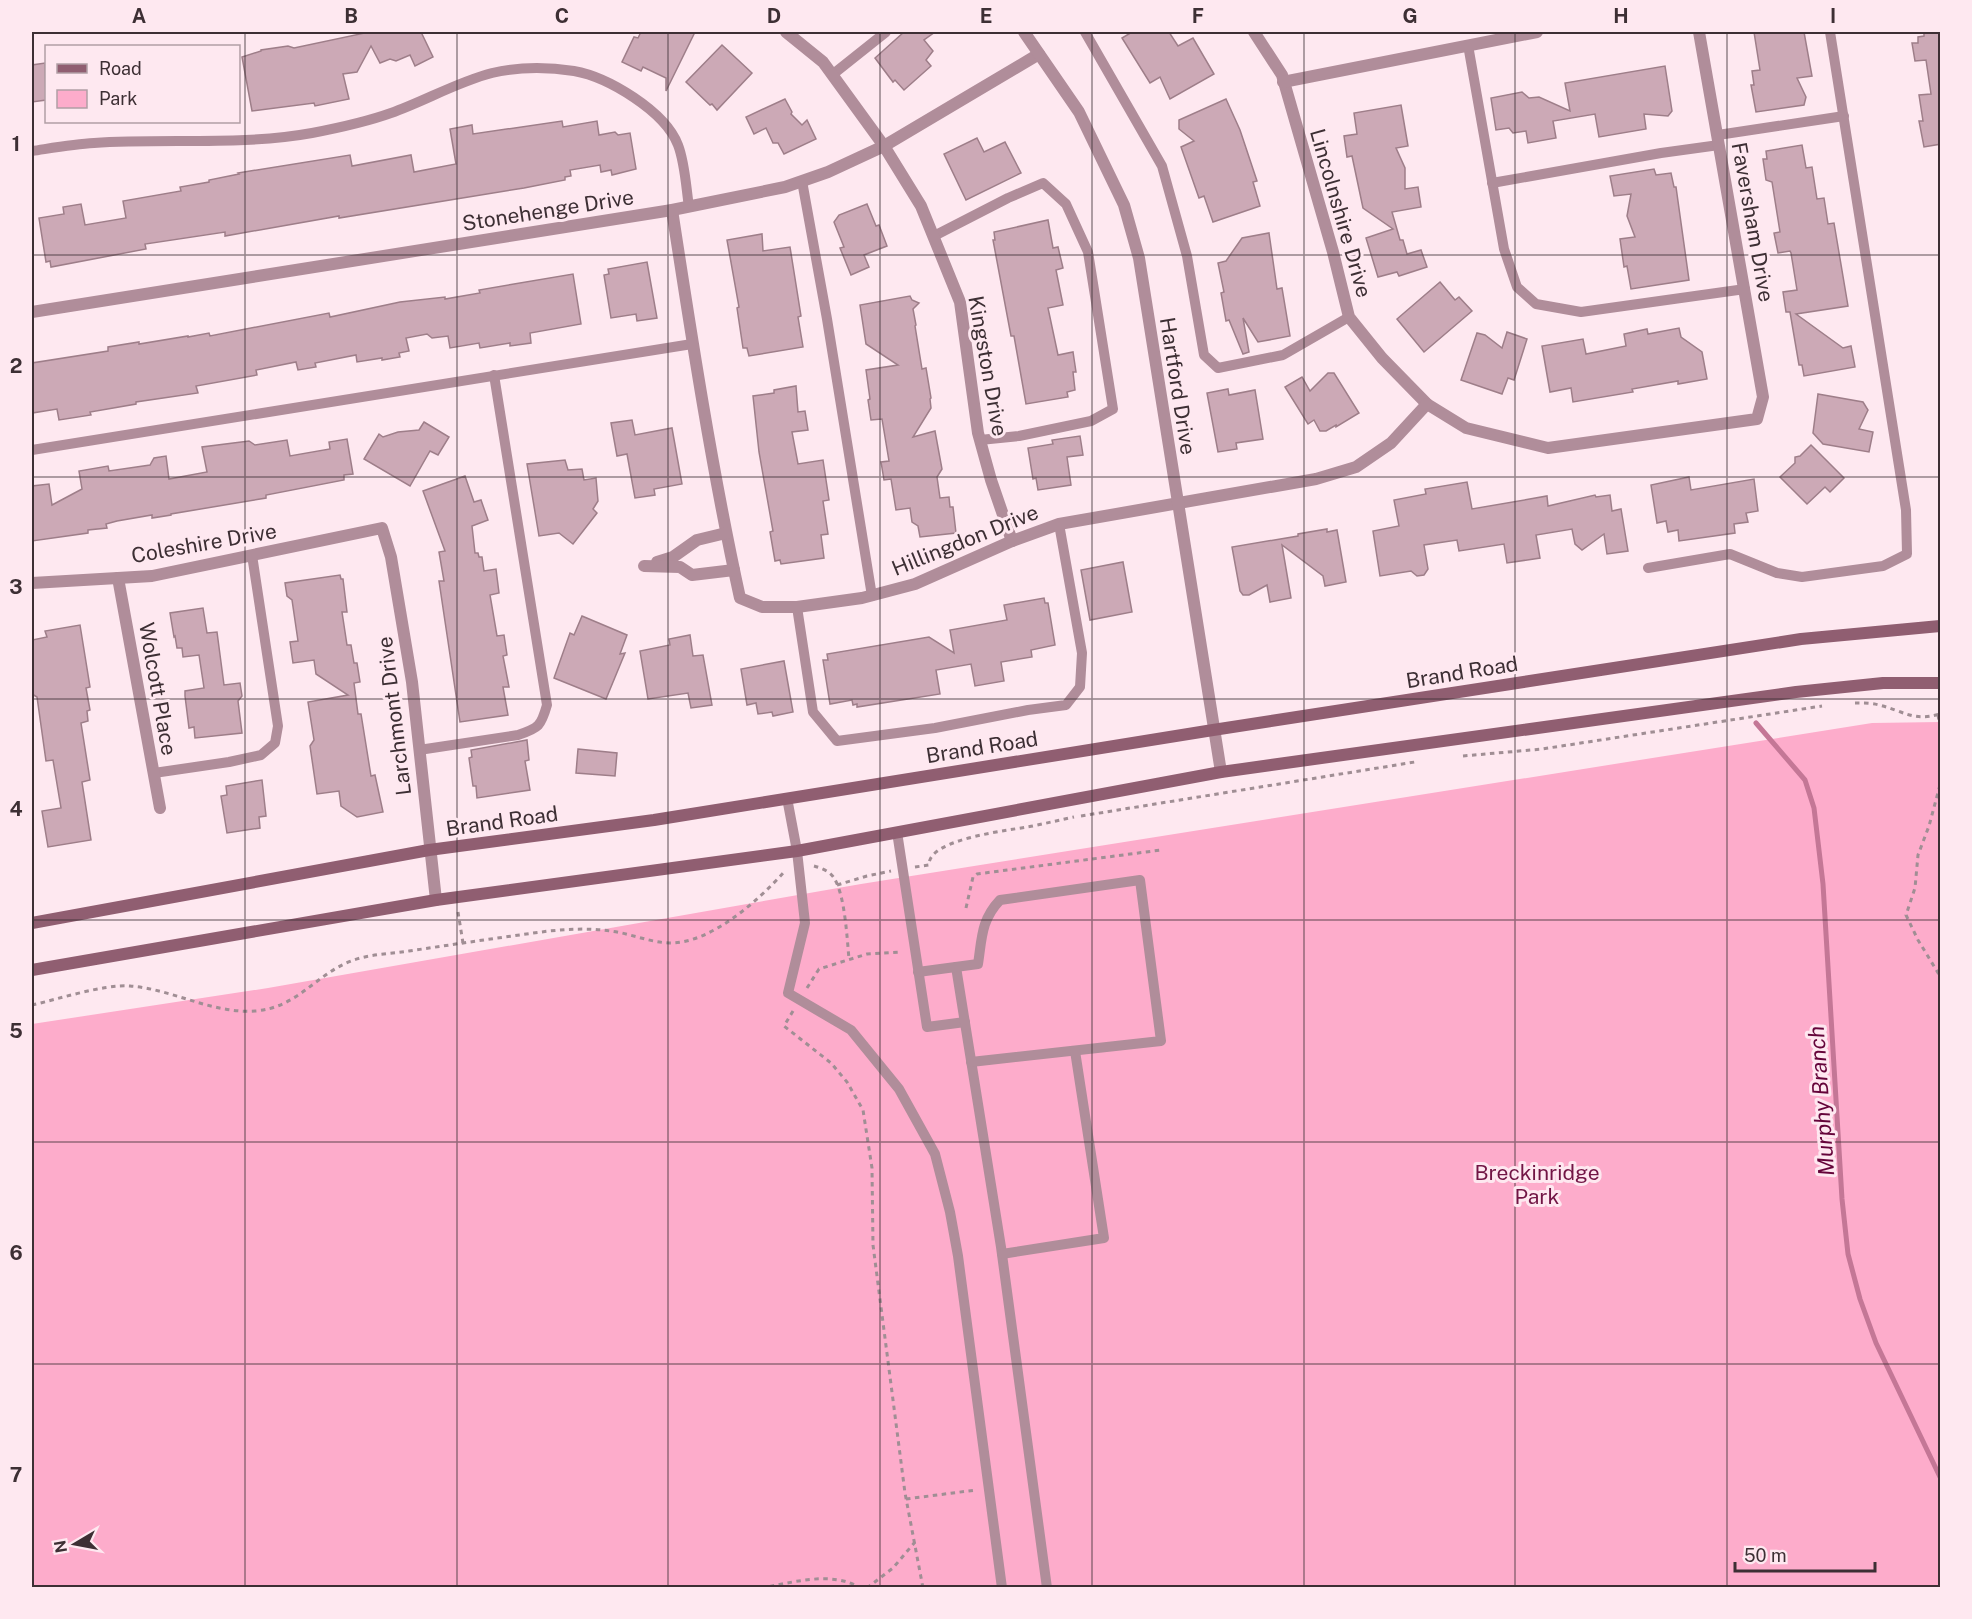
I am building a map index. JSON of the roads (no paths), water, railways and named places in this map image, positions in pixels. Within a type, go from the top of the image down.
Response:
[{"type":"main road","name":"Brand Road","points":[[32,922],[429,850],[654,820],[1801,639],[1941,626]]},
{"type":"main road","points":[[32,970],[436,900],[796,851],[1221,772],[1796,692],[1883,683],[1941,683]]},
{"type":"street","name":"Kingston Drive","points":[[786,32],[823,62],[884,146],[921,206],[960,302],[980,440],[1012,541]]},
{"type":"street","name":"Hartford Drive","points":[[1024,32],[1079,112],[1124,206],[1139,258],[1221,772]]},
{"type":"street","name":"Lincolnshire Drive","points":[[1254,32],[1282,75],[1349,316],[1382,358],[1427,404],[1466,428],[1548,448],[1757,419]]},
{"type":"street","points":[[1283,82],[1537,32]]},
{"type":"street","name":"Faversham Drive","points":[[1699,32],[1763,397],[1757,419]]},
{"type":"street","name":"Stonehenge Drive","points":[[32,312],[672,210],[752,195],[828,172],[884,146],[1039,54]]},
{"type":"street","name":"Hillingdon Drive","points":[[672,210],[692,344],[740,598],[762,607],[797,607],[872,596],[915,585],[1012,541],[1059,524],[1316,479],[1356,467],[1391,443],[1427,404]]},
{"type":"street","name":"Larchmont Drive","points":[[382,528],[392,557],[412,682],[436,900]]},
{"type":"street","name":"Coleshire Drive","points":[[32,583],[152,576],[382,528]]},
{"type":"street","points":[[726,533],[697,540],[673,557],[644,566],[680,567],[692,575],[734,570]]},
{"type":"street","name":"Wolcott Place","points":[[118,578],[160,808]]},
{"type":"lane","points":[[832,75],[886,32]]},
{"type":"lane","points":[[1085,32],[1162,166],[1187,256],[1204,355],[1218,368],[1282,355],[1349,316]]},
{"type":"lane","points":[[1648,568],[1730,554],[1777,573],[1802,577],[1883,566],[1907,554],[1906,510],[1830,32]]},
{"type":"lane","points":[[1468,45],[1504,249],[1517,287],[1536,304],[1581,312],[1745,289]]},
{"type":"lane","points":[[32,151],[94,143],[263,138],[311,133],[390,114],[492,73],[521,69],[575,71],[619,88],[646,105],[664,123],[678,144],[689,207]]},
{"type":"lane","points":[[1492,183],[1661,153],[1844,116]]},
{"type":"lane","points":[[802,181],[833,352],[872,596]]},
{"type":"lane","points":[[934,236],[1043,183],[1066,204],[1088,252],[1113,409],[1091,421],[1019,436],[980,440]]},
{"type":"lane","points":[[32,450],[692,344]]},
{"type":"lane","points":[[419,750],[526,732],[542,723],[547,705],[494,375]]},
{"type":"lane","points":[[797,607],[813,712],[837,741],[935,728],[1066,705],[1080,687],[1082,653],[1059,524]]},
{"type":"lane","points":[[154,773],[261,755],[275,742],[278,726],[252,555]]},
{"type":"lane","points":[[787,798],[805,923],[788,993],[851,1030],[899,1089],[935,1154],[950,1212],[958,1256],[1002,1587]]},
{"type":"lane","points":[[897,832],[927,1027],[965,1022]]},
{"type":"lane","points":[[918,972],[978,964],[984,921],[990,910],[1000,900],[1140,880],[1161,1041],[971,1062]]},
{"type":"lane","points":[[956,967],[1002,1254],[1047,1587]]},
{"type":"lane","points":[[1002,1254],[1104,1238],[1075,1050]]},
{"type":"waterway","name":"Murphy Branch","points":[[1756,723],[1805,780],[1814,808],[1823,884],[1842,1199],[1848,1254],[1860,1299],[1876,1343],[1940,1477]]},
{"type":"park label","name":"Breckinridge Park","points":[[1537,1184]]}]
